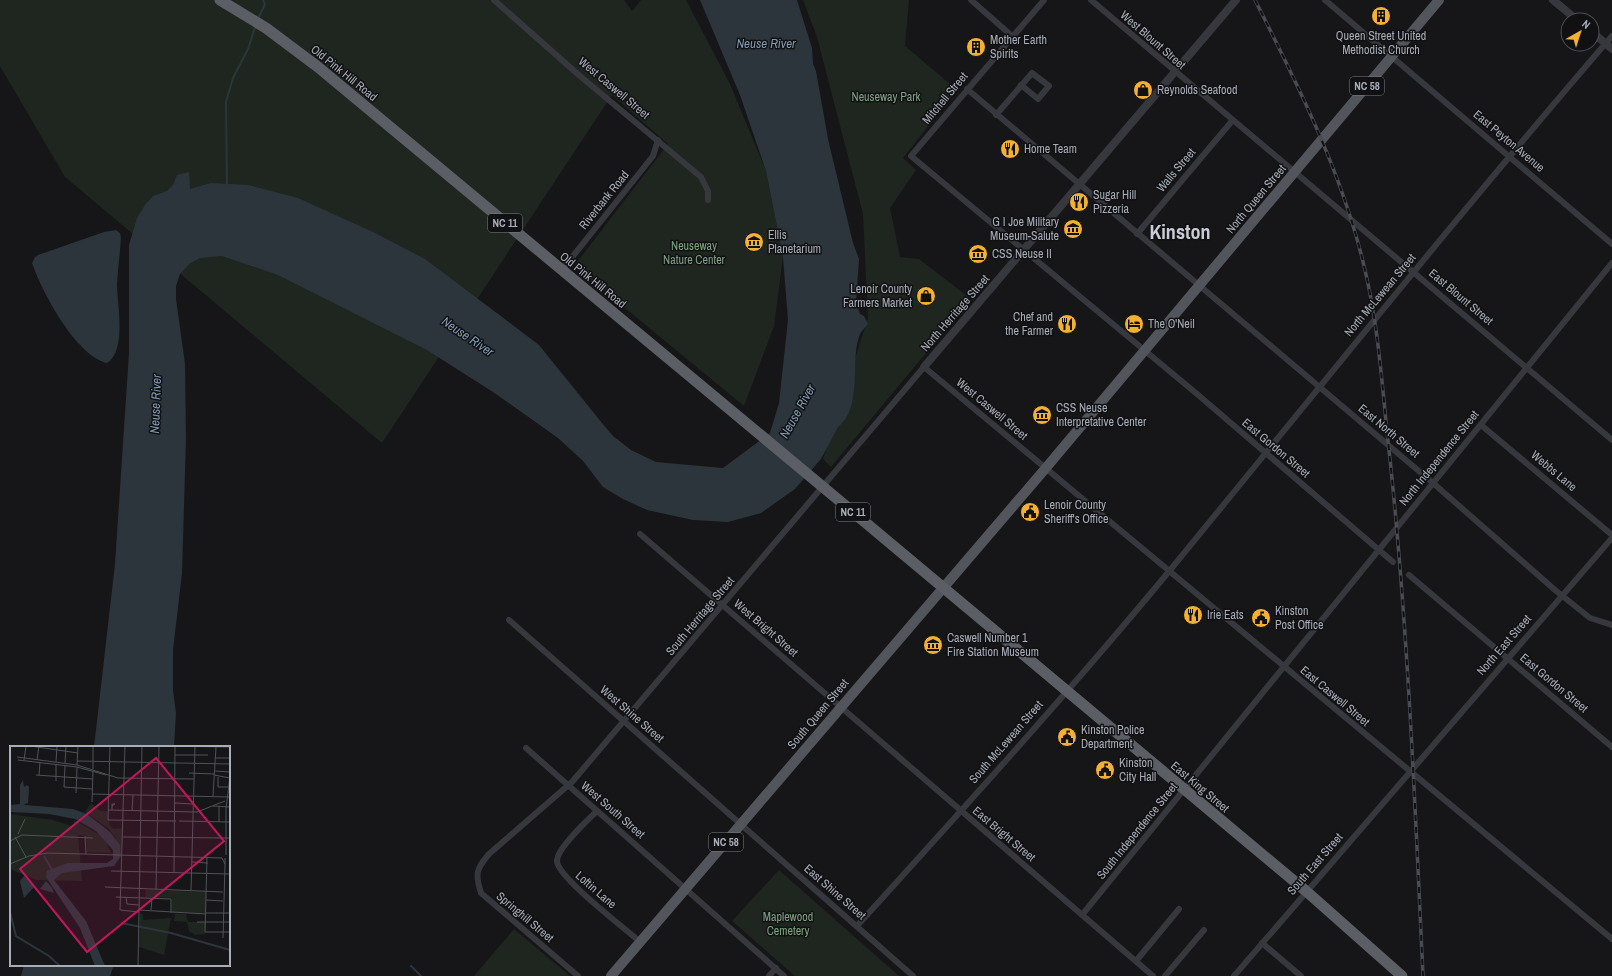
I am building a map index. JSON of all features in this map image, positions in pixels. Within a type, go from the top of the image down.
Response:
[{"type":"highway","name":"Old Pink Hill Road","points":[[220,0],[266,28],[318,67],[561,271],[744,420],[943,589]]},
{"type":"highway","name":"East King Street","points":[[943,589],[1306,891],[1402,976]]},
{"type":"main road","name":"North Queen Street","points":[[1045,469],[1439,0]]},
{"type":"main road","name":"South Queen Street","points":[[613,975],[1045,469]]},
{"type":"street","name":"West Caswell Street","points":[[494,0],[580,76],[701,177],[708,191],[708,200]]},
{"type":"street","points":[[971,0],[1012,36]]},
{"type":"street","name":"Mitchell Street","points":[[911,156],[1044,0]]},
{"type":"street","name":"West Blount Street","points":[[1090,0],[1295,172]]},
{"type":"street","name":"North Herritage Street","points":[[924,366],[1080,185],[1236,0]]},
{"type":"street","name":"East Peyton Avenue","points":[[1325,0],[1511,156],[1612,244]]},
{"type":"street","points":[[1553,0],[1567,12]]},
{"type":"street","name":"North McLewean Street","points":[[1169,571],[1318,387],[1511,156],[1609,46],[1612,36]]},
{"type":"street","points":[[1600,39],[1609,46]]},
{"type":"street","points":[[996,115],[1021,85],[1032,73],[1049,86],[1038,99],[1021,85]]},
{"type":"street","name":"East North Street","points":[[967,89],[1433,483],[1562,595],[1590,618],[1612,625]]},
{"type":"street","name":"Walls Street","points":[[1137,234],[1232,120]]},
{"type":"street","name":"Riverbank Road","points":[[561,271],[653,156],[658,140]]},
{"type":"street","name":"East Gordon Street","points":[[911,156],[1393,562]]},
{"type":"street","name":"East Blount Street","points":[[1295,172],[1612,440]]},
{"type":"street","name":"North Independence Street","points":[[1284,667],[1612,263]]},
{"type":"street","name":"West Caswell Street","points":[[924,366],[1045,469]]},
{"type":"street","name":"South Herritage Street","points":[[478,866],[489,854],[568,785],[723,606],[820,484],[924,366]]},
{"type":"street","name":"Webbs Lane","points":[[1481,424],[1612,535]]},
{"type":"street","name":"East Caswell Street","points":[[1045,469],[1284,667],[1411,769],[1612,939]]},
{"type":"street","name":"West Bright Street","points":[[640,534],[841,708]]},
{"type":"street","name":"North East Street","points":[[1411,769],[1612,538]]},
{"type":"street","name":"South McLewean Street","points":[[857,926],[960,811],[1169,571]]},
{"type":"street","name":"East Gordon Street","points":[[1409,575],[1612,747]]},
{"type":"street","name":"West Shine Street","points":[[509,620],[741,824]]},
{"type":"street","name":"South Independence Street","points":[[1082,915],[1284,667]]},
{"type":"street","name":"East Bright Street","points":[[841,708],[1153,976]]},
{"type":"street","name":"West South Street","points":[[526,748],[784,976]]},
{"type":"street","name":"South East Street","points":[[1235,975],[1411,769]]},
{"type":"street","name":"Loftin Lane","points":[[597,811],[558,854],[558,866],[567,879],[640,942]]},
{"type":"street","name":"East Shine Street","points":[[741,824],[913,976]]},
{"type":"street","name":"Springhill Street","points":[[478,866],[476,879],[481,893],[578,976]]},
{"type":"street","points":[[1136,962],[1179,910]]},
{"type":"street","points":[[1165,976],[1204,930]]},
{"type":"street","points":[[1262,943],[1300,976]]},
{"type":"street","points":[[769,976],[776,968]]},
{"type":"green space","name":"Neuseway Nature Center","points":[[0,0],[624,0],[632,11],[641,0],[686,0],[730,84],[766,171],[783,257],[774,326],[744,406],[574,266],[668,144],[612,95],[382,443],[65,177],[0,66]]},
{"type":"green space","name":"Neuseway Park","points":[[803,0],[909,0],[905,46],[957,90],[903,158],[916,170],[890,208],[900,257],[919,259],[971,299],[831,467],[823,459],[868,318],[863,214],[817,37]]},
{"type":"green space","name":"Maplewood Cemetery","points":[[779,870],[899,976],[795,976],[732,921]]},
{"type":"green space","points":[[514,929],[570,976],[474,976]]},
{"type":"water","name":"Neuse River","points":[[700,0],[797,0],[812,48],[813,64],[816,71],[828,139],[853,243],[859,259],[856,302],[860,314],[864,316],[868,324],[861,332],[857,348],[851,408],[846,418],[838,427],[821,459],[795,489],[761,513],[728,522],[693,520],[647,510],[623,499],[603,487],[583,461],[558,438],[493,392],[427,350],[278,275],[222,256],[200,258],[189,264],[180,274],[176,286],[176,299],[185,364],[186,438],[182,573],[173,650],[173,691],[176,713],[174,746],[94,746],[115,564],[129,353],[129,245],[137,218],[153,196],[167,191],[173,185],[177,175],[189,172],[190,189],[211,183],[248,185],[298,198],[375,233],[425,259],[539,345],[613,436],[631,450],[656,462],[723,468],[770,433],[779,403],[788,320],[783,257],[766,171],[740,95]]},
{"type":"water","points":[[116,230],[120,233],[121,238],[117,284],[120,326],[117,348],[113,357],[107,363],[95,358],[72,336],[52,306],[32,263],[38,255],[104,232]]},
{"type":"water","points":[[24,966],[114,966],[110,976],[21,976]]},
{"type":"waterway","points":[[258,19],[265,4],[263,0]]},
{"type":"waterway","points":[[227,186],[226,102],[233,78],[248,49],[255,27]]},
{"type":"waterway","points":[[411,966],[421,976]]},
{"type":"railway","points":[[1255,0],[1289,67],[1334,171],[1358,243],[1367,279],[1375,324],[1381,369],[1402,588],[1423,976]]},
{"type":"place","name":"Queen Street United Methodist Church","points":[[1381,16]]},
{"type":"place","name":"Mother Earth Spirits","points":[[976,47]]},
{"type":"place","name":"Reynolds Seafood","points":[[1143,90]]},
{"type":"place","name":"Home Team","points":[[1010,149]]},
{"type":"place","name":"Sugar Hill Pizzeria","points":[[1079,202]]},
{"type":"place","name":"G I Joe Military Museum-Salute","points":[[1073,229]]},
{"type":"place","name":"Ellis Planetarium","points":[[754,242]]},
{"type":"place","name":"CSS Neuse II","points":[[978,254]]},
{"type":"place","name":"Lenoir County Farmers Market","points":[[926,296]]},
{"type":"place","name":"Chef and the Farmer","points":[[1067,324]]},
{"type":"place","name":"The O'Neil","points":[[1134,324]]},
{"type":"place","name":"CSS Neuse Interpretative Center","points":[[1042,415]]},
{"type":"place","name":"Lenoir County Sheriff's Office","points":[[1030,512]]},
{"type":"place","name":"Irie Eats","points":[[1193,615]]},
{"type":"place","name":"Kinston Post Office","points":[[1261,618]]},
{"type":"place","name":"Caswell Number 1 Fire Station Museum","points":[[933,645]]},
{"type":"place","name":"Kinston Police Department","points":[[1067,737]]},
{"type":"place","name":"Kinston City Hall","points":[[1105,770]]},
{"type":"district","name":"Kinston","points":[[1180,232]]}]
